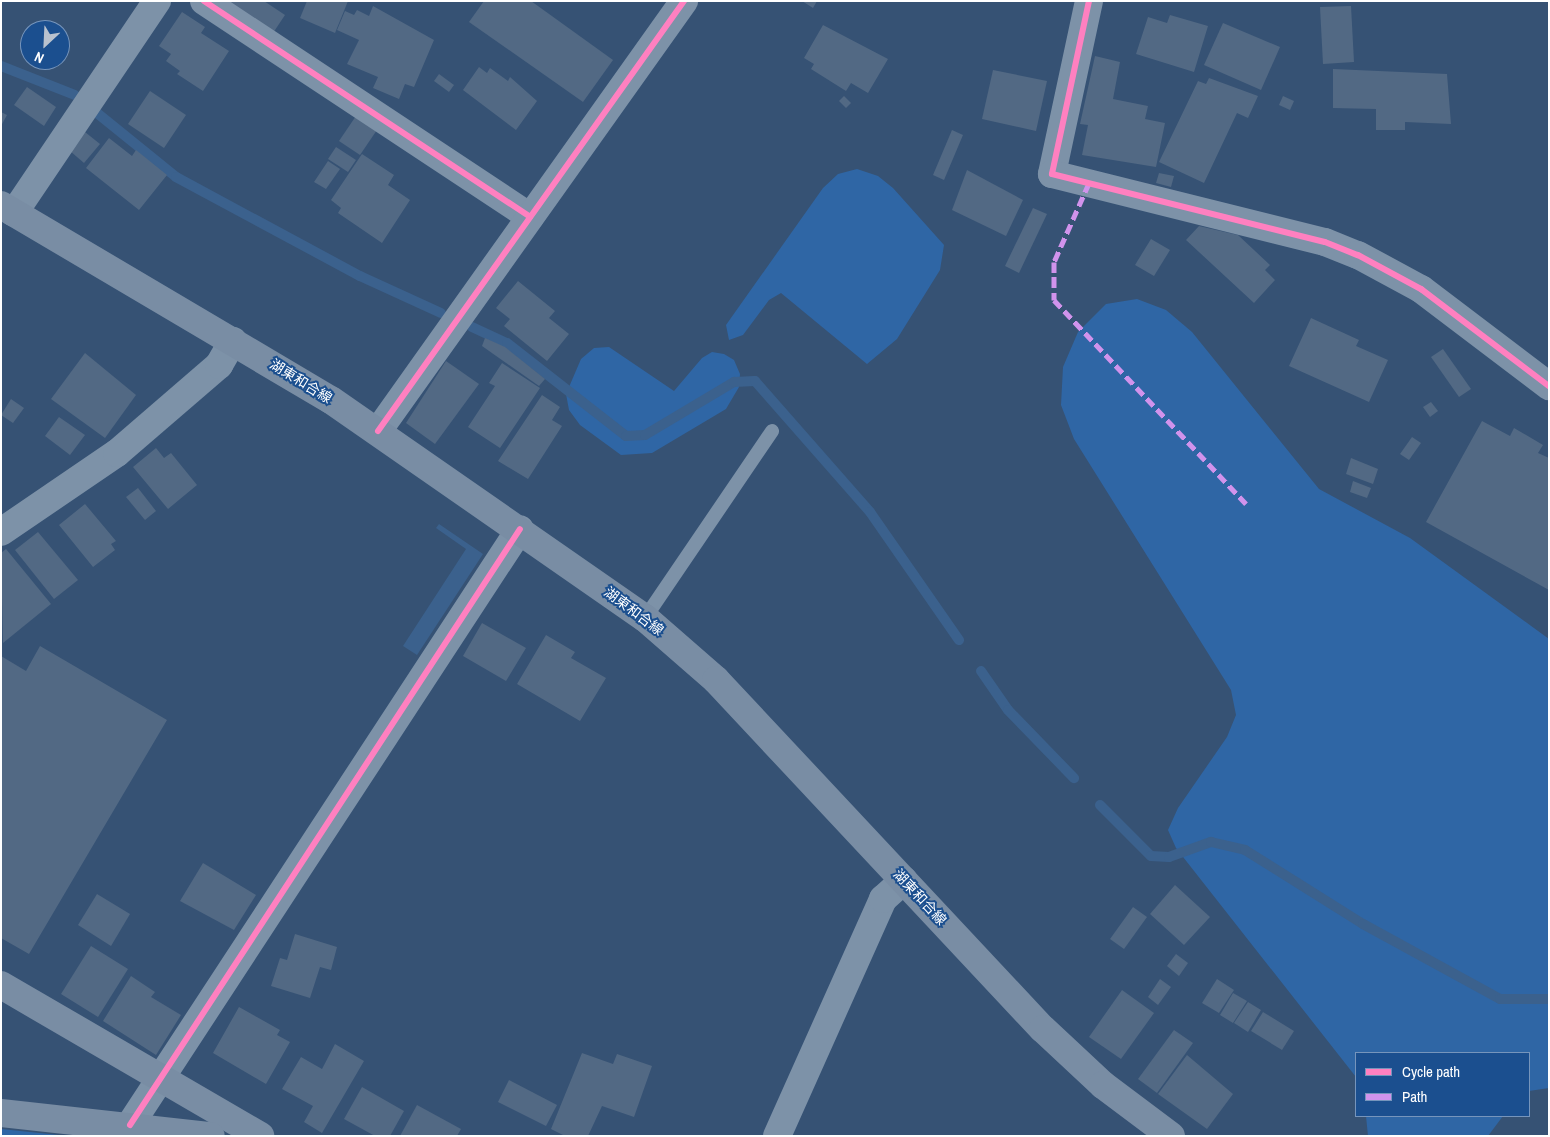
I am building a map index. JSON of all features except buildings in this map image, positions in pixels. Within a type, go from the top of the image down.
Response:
[{"type":"main road","name":"湖東和合線","points":[[8,209],[233,341],[378,431],[645,618],[716,680],[1072,1058],[1171,1136]]},
{"type":"main road","points":[[1,985],[260,1136]]},
{"type":"main road","points":[[1,1113],[130,1125],[184,1134],[211,1136]]},
{"type":"street","points":[[8,209],[157,1]]},
{"type":"street","points":[[204,1],[530,217]]},
{"type":"street","points":[[378,431],[684,1]]},
{"type":"street","points":[[1089,1],[1052,174],[1316,240],[1358,255],[1421,289],[1549,386]]},
{"type":"street","points":[[1,532],[116,453],[219,365],[233,341]]},
{"type":"street","points":[[130,1125],[520,529]]},
{"type":"street","points":[[777,1136],[883,899],[904,880]]},
{"type":"lane","points":[[645,618],[772,431]]},
{"type":"shaded area","points":[[857,169],[878,176],[893,188],[944,245],[940,270],[897,339],[867,364],[781,293],[769,300],[743,335],[729,340],[726,325],[823,188],[838,174]]},
{"type":"shaded area","points":[[1137,299],[1166,310],[1192,332],[1319,489],[1410,538],[1549,639],[1549,1088],[1530,1091],[1530,1052],[1355,1052],[1355,1076],[1176,848],[1168,830],[1178,808],[1227,737],[1236,715],[1231,690],[1074,439],[1061,405],[1063,367],[1078,332],[1106,304]]},
{"type":"shaded area","points":[[609,347],[674,391],[702,358],[712,352],[724,354],[734,360],[740,374],[739,387],[726,409],[652,453],[621,455],[580,425],[569,410],[566,394],[581,359],[594,348]]},
{"type":"shaded area","points":[[439,524],[483,554],[417,655],[403,646],[466,549],[436,528]]},
{"type":"shaded area","points":[[1366,1117],[1502,1117],[1488,1136],[1368,1136]]},
{"type":"shaded area","points":[[1,1129],[68,1136],[1,1136]]},
{"type":"waterway","points":[[1,66],[75,95]]},
{"type":"waterway","points":[[97,113],[176,177],[360,276],[441,313]]},
{"type":"waterway","points":[[472,327],[507,343],[626,436],[645,435],[734,382],[755,381],[870,512],[959,640]]},
{"type":"waterway","points":[[981,671],[1008,710],[1074,778]]},
{"type":"waterway","points":[[1100,805],[1151,856],[1169,857],[1211,842],[1245,850],[1363,924],[1500,999],[1549,999]]},
{"type":"marked path","points":[[1089,183],[1054,262],[1054,300],[1246,504]]},
{"type":"cycle path","points":[[204,1],[530,217]]},
{"type":"cycle path","points":[[378,431],[684,1]]},
{"type":"cycle path","points":[[1089,1],[1052,174],[1325,242],[1358,255],[1421,289],[1549,386]]},
{"type":"cycle path","points":[[130,1125],[520,529]]}]
